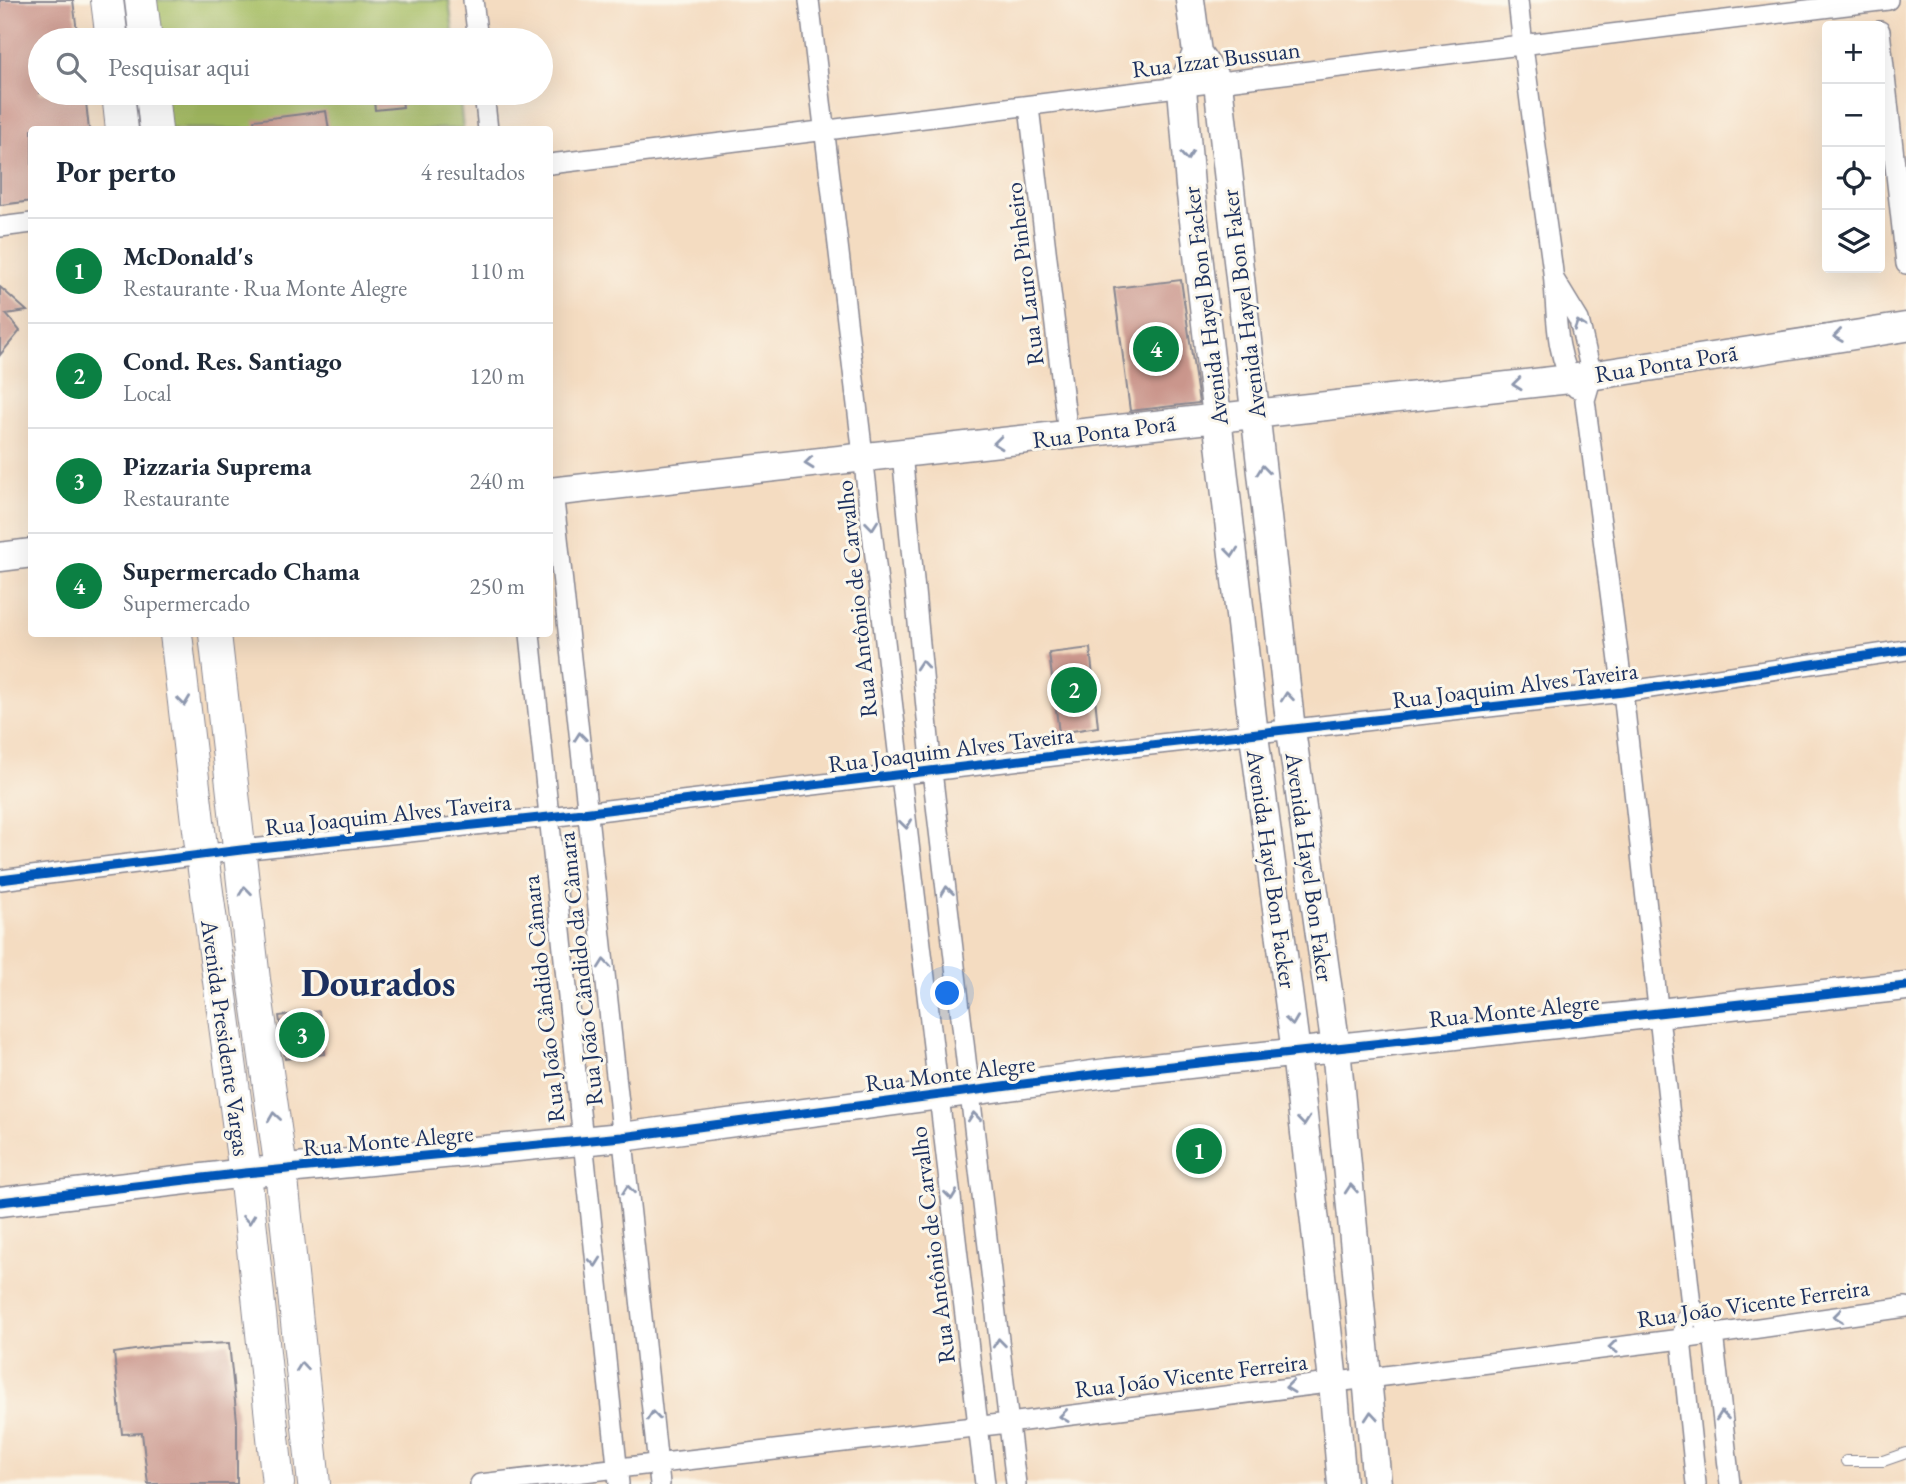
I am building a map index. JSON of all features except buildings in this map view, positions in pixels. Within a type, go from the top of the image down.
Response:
[{"type":"main road","points":[[107,0],[110,28]]},
{"type":"main road","points":[[141,0],[144,28]]},
{"type":"main road","points":[[119,105],[122,126]]},
{"type":"main road","points":[[153,105],[156,126]]},
{"type":"main road","name":"Avenida Presidente Vargas","points":[[176,637],[202,855],[245,1174],[278,1484]]},
{"type":"main road","name":"Avenida Presidente Vargas","points":[[215,637],[254,980],[281,1170],[314,1484]]},
{"type":"main road","points":[[271,1416],[307,1413]]},
{"type":"street","points":[[473,0],[476,28]]},
{"type":"street","name":"Rua Antônio de Carvalho","points":[[809,0],[985,1484]]},
{"type":"street","points":[[1190,0],[1197,53],[1218,83]]},
{"type":"street","points":[[1518,0],[1554,279],[1579,320],[1582,385],[1623,692],[1691,1305],[1681,1339],[1696,1484]]},
{"type":"street","points":[[1879,21],[1880,0]]},
{"type":"street","name":"Rua Izzat Bussuan","points":[[553,164],[1880,0]]},
{"type":"street","points":[[1182,88],[1197,53]]},
{"type":"street","points":[[1885,81],[1906,264]]},
{"type":"street","name":"Avenida Hayel Bon Faker","points":[[1218,83],[1291,730],[1336,1048],[1377,1484]]},
{"type":"street","name":"Avenida Hayel Bon Facker","points":[[1182,88],[1190,186],[1254,735],[1296,1053],[1342,1484]]},
{"type":"street","points":[[485,105],[488,126]]},
{"type":"street","name":"Rua Lauro Pinheiro","points":[[1029,107],[1068,435]]},
{"type":"street","points":[[0,227],[28,224]]},
{"type":"street","name":"Rua Ponta Porã","points":[[553,490],[1257,413],[1582,385],[1906,327]]},
{"type":"street","points":[[902,453],[932,771],[1016,1484]]},
{"type":"street","name":"Rua João Cândido da Câmara","points":[[553,507],[589,811],[659,1474]]},
{"type":"street","points":[[0,556],[28,553]]},
{"type":"street","name":"Rua João Cândido Câmara","points":[[530,637],[618,1476]]},
{"type":"street","name":"Rua Joaquim Alves Taveira","points":[[0,880],[1623,692],[1906,650]]},
{"type":"street","name":"Rua Monte Alegre","points":[[0,1202],[281,1170],[622,1137],[1107,1073],[1906,986]]},
{"type":"street","points":[[1691,1305],[1713,1334],[1730,1484]]},
{"type":"street","name":"Rua João Vicente Ferreira","points":[[480,1484],[659,1474],[1008,1423],[1681,1339],[1906,1307]]},
{"type":"lane","points":[[1846,1461],[1883,1461],[1906,1453]]},
{"type":"green space","points":[[152,0],[449,0],[452,28],[156,28]]},
{"type":"green space","points":[[163,105],[460,105],[463,126],[166,126]]},
{"type":"cycle path","points":[[0,880],[1623,692],[1906,650]]},
{"type":"cycle path","points":[[0,1202],[245,1173],[622,1137],[1107,1073],[1906,986]]},
{"type":"place","name":"Supermercado Chama","points":[[1156,349]]},
{"type":"place","name":"Cond. Res. Santiago","points":[[1074,690]]},
{"type":"place","name":"Pizzaria Suprema","points":[[302,1035]]},
{"type":"place","name":"McDonald's","points":[[1199,1151]]},
{"type":"district","name":"Dourados","points":[[378,982]]}]
